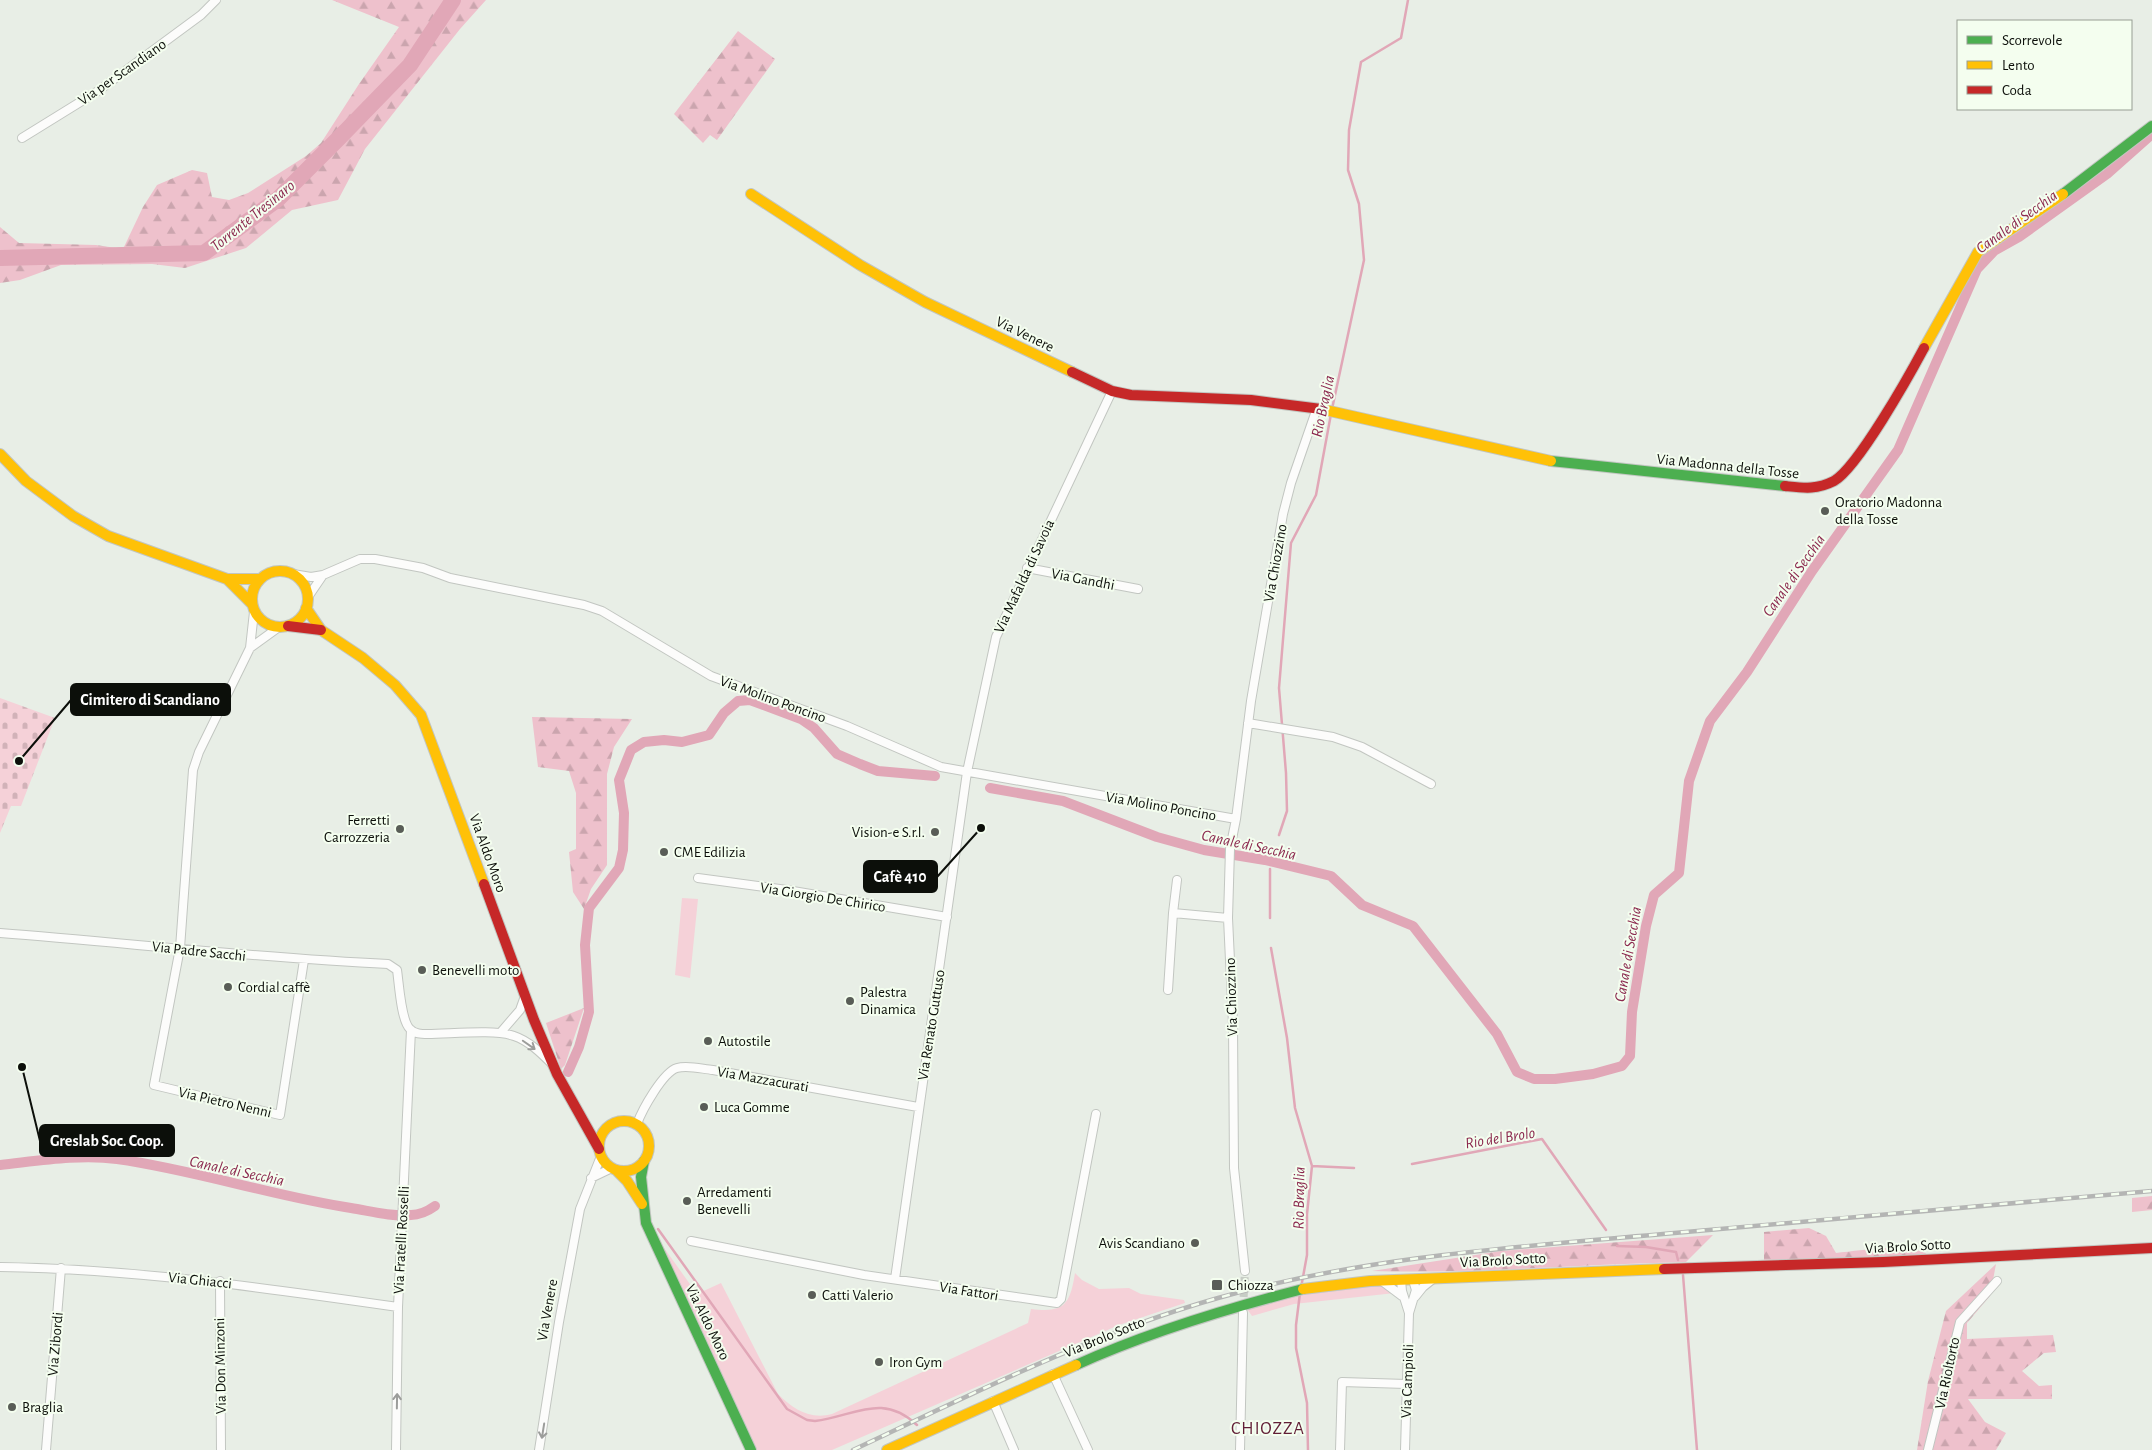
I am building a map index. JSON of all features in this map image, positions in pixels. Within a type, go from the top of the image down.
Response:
[{"type":"main road","name":"Via Madonna della Tosse","points":[[1321,408],[1562,463],[1801,489],[1812,489],[1826,485],[1835,480],[1852,464],[1893,401],[1978,252],[2033,216],[2152,126]]},
{"type":"main road","name":"Via Venere","points":[[750,194],[860,265],[925,302],[1112,391],[1131,394],[1251,400],[1321,408]]},
{"type":"main road","points":[[0,454],[26,481],[74,516],[108,536],[227,579],[260,579]]},
{"type":"main road","points":[[227,579],[265,623],[283,627],[297,621],[307,603],[304,584],[293,574],[279,571],[272,572],[260,579],[254,588],[253,608]]},
{"type":"main road","name":"Via Aldo Moro","points":[[307,603],[322,630],[363,658],[395,685],[421,716],[525,996],[555,1069],[600,1153]]},
{"type":"main road","name":"Via Aldo Moro","points":[[283,627],[322,630]]},
{"type":"main road","points":[[584,1120],[606,1128]]},
{"type":"main road","points":[[621,1120],[637,1124],[648,1137],[650,1145],[644,1161],[631,1170],[614,1169],[600,1153],[601,1135],[606,1128],[621,1120]]},
{"type":"main road","name":"Via Aldo Moro","points":[[644,1161],[641,1177],[642,1205],[646,1223],[751,1450]]},
{"type":"main road","name":"Via Aldo Moro","points":[[614,1169],[627,1181],[642,1205]]},
{"type":"main road","name":"Via Brolo Sotto","points":[[887,1450],[1054,1374],[1185,1321],[1243,1303],[1307,1288],[1382,1280],[1883,1262],[2152,1248]]},
{"type":"street","name":"Via per Scandiano","points":[[22,138],[98,91],[201,15],[216,0]]},
{"type":"street","name":"Via Mafalda di Savoia","points":[[967,772],[996,637],[1112,391]]},
{"type":"street","name":"Via Chiozzino","points":[[1245,1272],[1234,1168],[1233,1024],[1228,918],[1229,860],[1248,723],[1283,514],[1293,474],[1321,408]]},
{"type":"street","name":"Via Molino Poncino","points":[[293,574],[312,578],[360,559],[375,559],[423,568],[450,578],[584,606],[602,611],[711,676],[847,726],[941,766],[1236,819]]},
{"type":"street","name":"Via Gandhi","points":[[1027,568],[1138,589]]},
{"type":"street","points":[[307,603],[323,575]]},
{"type":"street","points":[[180,948],[193,770],[206,736],[250,648],[253,608]]},
{"type":"street","points":[[250,648],[283,627]]},
{"type":"street","points":[[1248,723],[1333,737],[1362,747],[1431,784]]},
{"type":"street","name":"Via Renato Guttuso","points":[[895,1279],[967,772]]},
{"type":"street","name":"Via Giorgio De Chirico","points":[[698,878],[788,890],[947,917]]},
{"type":"street","points":[[1168,990],[1177,880]]},
{"type":"street","points":[[1173,913],[1228,918]]},
{"type":"street","name":"Via Padre Sacchi","points":[[0,933],[304,960],[388,964],[397,970]]},
{"type":"street","name":"Via Pietro Nenni","points":[[180,948],[154,1085],[280,1115],[304,960]]},
{"type":"street","name":"Via Fratelli Rosselli","points":[[396,1450],[398,1306],[411,1030],[406,1023],[397,970]]},
{"type":"street","points":[[501,1032],[520,1010],[525,996]]},
{"type":"street","points":[[411,1030],[418,1034],[501,1032],[526,1042],[555,1069]]},
{"type":"street","name":"Via Mazzacurati","points":[[637,1124],[642,1111],[669,1072],[678,1067],[720,1071],[918,1107]]},
{"type":"street","name":"Via Fattori","points":[[691,1241],[864,1275],[1044,1302],[1057,1302],[1061,1299],[1069,1261],[1096,1114]]},
{"type":"street","name":"Via Venere","points":[[540,1450],[559,1322],[578,1218],[600,1153]]},
{"type":"street","points":[[591,1178],[614,1169]]},
{"type":"street","name":"Via Ghiacci","points":[[0,1267],[61,1268],[220,1281],[398,1306]]},
{"type":"street","name":"Via Zibordi","points":[[46,1450],[61,1268]]},
{"type":"street","name":"Via Campioli","points":[[1413,1301],[1423,1287],[1433,1279]]},
{"type":"street","points":[[1382,1280],[1404,1298]]},
{"type":"street","name":"Via Campioli","points":[[1402,1280],[1404,1298],[1409,1312]]},
{"type":"street","name":"Via Campioli","points":[[1404,1450],[1409,1312],[1416,1290],[1414,1280]]},
{"type":"street","name":"Via Don Minzoni","points":[[220,1281],[221,1450]]},
{"type":"street","name":"Via Rioltorto","points":[[1928,1450],[1960,1322],[1997,1281]]},
{"type":"street","points":[[1240,1450],[1243,1313]]},
{"type":"street","points":[[1054,1374],[1088,1450]]},
{"type":"street","points":[[1340,1450],[1342,1382],[1406,1384]]},
{"type":"street","points":[[993,1401],[1014,1450]]},
{"type":"green space","points":[[332,0],[486,0],[460,29],[365,149],[338,200],[292,210],[246,248],[185,268],[152,264],[61,265],[20,280],[0,283],[0,227],[19,243],[96,245],[123,249],[143,207],[157,185],[192,170],[207,173],[212,197],[229,200],[248,193],[306,156],[321,143],[399,27]]},
{"type":"green space","points":[[738,31],[775,59],[717,140],[710,135],[703,143],[674,114]]},
{"type":"green space","points":[[0,698],[55,718],[21,806],[11,806],[0,833]]},
{"type":"green space","points":[[532,717],[632,719],[614,747],[607,774],[607,865],[591,889],[584,909],[573,892],[569,852],[576,849],[576,793],[569,771],[538,767]]},
{"type":"green space","points":[[682,898],[698,899],[690,978],[675,975]]},
{"type":"green space","points":[[584,1008],[565,1065],[561,1069],[546,1023]]},
{"type":"green space","points":[[2152,1196],[2152,1210],[2132,1212],[2132,1198]]},
{"type":"green space","points":[[1809,1228],[1826,1236],[1836,1253],[1897,1248],[1920,1251],[1928,1255],[1764,1260],[1764,1232]]},
{"type":"green space","points":[[1713,1235],[1686,1262],[1490,1270],[1372,1271],[1501,1251]]},
{"type":"green space","points":[[662,1245],[697,1294],[721,1283],[778,1394],[796,1409],[816,1416],[832,1414],[1028,1323],[1031,1309],[1051,1310],[1064,1305],[1071,1293],[1075,1273],[1082,1280],[1099,1289],[1129,1288],[1141,1294],[1184,1300],[1185,1303],[1119,1325],[832,1450],[757,1450]]},
{"type":"green space","points":[[1996,1264],[1990,1296],[1967,1323],[1967,1339],[2053,1335],[2056,1352],[2044,1353],[2022,1371],[2039,1386],[2052,1385],[2052,1399],[1968,1399],[1985,1422],[2006,1433],[1996,1450],[1917,1450],[1928,1381],[1946,1311]]},
{"type":"green space","points":[[1373,1284],[1384,1286],[1395,1293],[1294,1304],[1252,1316],[1247,1309],[1306,1292]]},
{"type":"waterway","name":"Torrente Tresinaro","points":[[0,258],[204,253],[278,199],[339,138],[410,65],[453,0]]},
{"type":"waterway","name":"Rio Braglia","points":[[1332,409],[1364,260],[1359,204],[1348,170],[1349,130],[1361,62],[1401,38],[1408,0]]},
{"type":"waterway","name":"Canale di Secchia","points":[[990,788],[1063,801],[1157,837],[1204,850],[1265,860],[1331,876],[1362,905],[1413,926],[1497,1034],[1517,1072],[1534,1079],[1555,1079],[1593,1074],[1622,1066],[1630,1056],[1632,1012],[1646,926],[1654,895],[1679,873],[1689,781],[1710,721],[1747,672],[1812,571],[1898,450],[1977,269],[1994,251],[2019,237],[2107,174],[2152,134]]},
{"type":"waterway","name":"Rio Braglia","points":[[1279,835],[1287,811],[1279,688],[1291,543],[1316,495],[1331,414]]},
{"type":"waterway","name":"Canale di Secchia","points":[[568,1072],[579,1047],[589,1012],[585,945],[589,908],[619,868],[623,850],[624,813],[619,780],[631,750],[644,742],[664,740],[682,742],[709,735],[724,713],[738,701],[750,700],[801,719],[814,728],[837,754],[860,764],[878,771],[935,776]]},
{"type":"waterway","name":"Rio Braglia","points":[[1270,869],[1270,918]]},
{"type":"waterway","name":"Rio Braglia","points":[[1271,948],[1287,1038],[1295,1108],[1312,1166],[1307,1214],[1307,1255],[1301,1288]]},
{"type":"waterway","name":"Rio del Brolo","points":[[1412,1164],[1542,1139],[1606,1230]]},
{"type":"waterway","name":"Canale di Secchia","points":[[0,1165],[88,1157],[117,1159],[176,1170],[292,1197],[381,1213],[414,1215],[430,1210],[435,1206]]},
{"type":"waterway","name":"Rio del Brolo","points":[[1312,1166],[1354,1168]]},
{"type":"waterway","points":[[658,1229],[787,1409],[807,1420],[815,1421],[856,1411],[880,1408],[904,1415],[917,1425]]},
{"type":"waterway","name":"Rio del Brolo","points":[[1617,1246],[1646,1247],[1676,1252],[1678,1260]]},
{"type":"waterway","name":"Rio del Brolo","points":[[1683,1275],[1697,1450]]},
{"type":"waterway","name":"Rio Braglia","points":[[1300,1293],[1296,1325],[1296,1348],[1307,1403],[1308,1450]]},
{"type":"tunnel","points":[[1243,1309],[1245,1271]]},
{"type":"railway","points":[[853,1450],[1032,1366],[1124,1329],[1218,1298],[1328,1273],[1384,1263],[1495,1249],[2152,1191]]},
{"type":"traffic: fast","points":[[2063,194],[2152,126]]},
{"type":"traffic: fast","points":[[1551,461],[1785,486]]},
{"type":"traffic: fast","points":[[644,1161],[641,1177],[646,1223],[751,1450]]},
{"type":"traffic: fast","points":[[1076,1365],[1131,1342],[1188,1322],[1303,1289]]},
{"type":"traffic: slow","points":[[751,194],[860,265],[925,302],[1072,372]]},
{"type":"traffic: slow","points":[[1924,348],[1978,252],[2063,194]]},
{"type":"traffic: slow","points":[[1321,409],[1551,461]]},
{"type":"traffic: slow","points":[[0,454],[26,481],[73,516],[108,536],[227,579],[252,604]]},
{"type":"traffic: slow","points":[[274,571],[286,571],[296,575],[304,583],[308,599],[304,615],[296,623],[286,627],[274,627],[264,623],[256,615],[252,605],[252,593],[256,583],[264,575],[274,571]]},
{"type":"traffic: slow","points":[[227,579],[260,579]]},
{"type":"traffic: slow","points":[[306,608],[321,630],[363,658],[395,685],[421,715],[484,884]]},
{"type":"traffic: slow","points":[[619,1121],[629,1121],[642,1128],[649,1141],[649,1146],[649,1151],[642,1164],[629,1171],[619,1171],[610,1167],[603,1160],[599,1151],[599,1141],[603,1132],[610,1125],[619,1121]]},
{"type":"traffic: slow","points":[[616,1170],[627,1181],[642,1204]]},
{"type":"traffic: slow","points":[[1303,1289],[1370,1281],[1664,1269]]},
{"type":"traffic: slow","points":[[887,1450],[1076,1365]]},
{"type":"traffic: jam","points":[[1785,486],[1804,488],[1821,486],[1834,481],[1844,472],[1882,420],[1924,348]]},
{"type":"traffic: jam","points":[[1072,372],[1112,391],[1131,395],[1251,400],[1321,409]]},
{"type":"traffic: jam","points":[[288,626],[321,630]]},
{"type":"traffic: jam","points":[[484,884],[534,1020],[557,1074],[599,1149]]},
{"type":"traffic: jam","points":[[1664,1269],[1883,1262],[2152,1248]]},
{"type":"place","name":"Oratorio Madonna della Tosse","points":[[1825,511]]},
{"type":"place","name":"Cimitero di Scandiano","points":[[19,761]]},
{"type":"place","name":"Cafè 410","points":[[981,828]]},
{"type":"place","name":"Ferretti Carrozzeria","points":[[400,829]]},
{"type":"place","name":"Vision-e S.r.l.","points":[[935,832]]},
{"type":"place","name":"CME Edilizia","points":[[664,852]]},
{"type":"place","name":"Benevelli moto","points":[[422,970]]},
{"type":"place","name":"Cordial caffè","points":[[228,987]]},
{"type":"place","name":"Palestra Dinamica","points":[[850,1001]]},
{"type":"place","name":"Autostile","points":[[708,1041]]},
{"type":"place","name":"Greslab Soc. Coop.","points":[[22,1067]]},
{"type":"place","name":"Luca Gomme","points":[[704,1107]]},
{"type":"place","name":"Arredamenti Benevelli","points":[[687,1201]]},
{"type":"place","name":"Avis Scandiano","points":[[1195,1243]]},
{"type":"place","name":"Chiozza","points":[[1217,1285]]},
{"type":"place","name":"Catti Valerio","points":[[812,1295]]},
{"type":"place","name":"Iron Gym","points":[[879,1362]]},
{"type":"place","name":"Braglia","points":[[12,1407]]},
{"type":"district","name":"CHIOZZA","points":[[1268,1428]]}]
